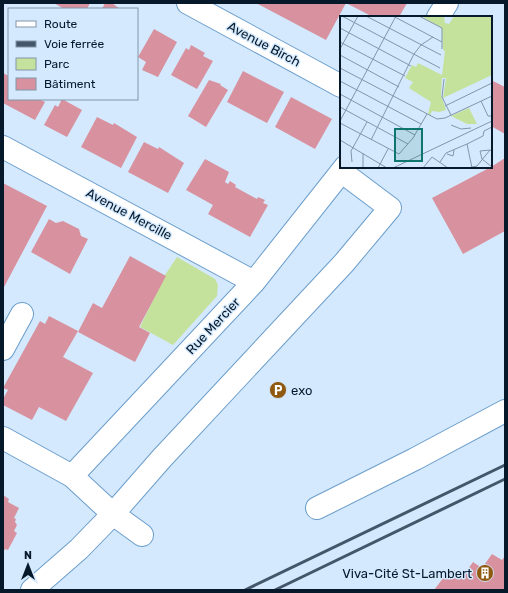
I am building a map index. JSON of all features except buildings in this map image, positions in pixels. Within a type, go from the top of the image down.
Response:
[{"type":"street","name":"Avenue Birch","points":[[188,3],[340,85]]},
{"type":"street","points":[[439,16],[446,3]]},
{"type":"street","name":"Avenue Mercille","points":[[3,147],[254,282]]},
{"type":"street","points":[[32,590],[79,549],[113,514],[162,458],[344,263],[390,208],[343,169]]},
{"type":"street","name":"Rue Mercier","points":[[72,476],[254,282],[343,169]]},
{"type":"street","points":[[3,349],[22,314]]},
{"type":"street","points":[[317,508],[415,459],[505,411]]},
{"type":"street","points":[[3,438],[72,476],[113,514],[142,535]]},
{"type":"green space","points":[[177,257],[215,279],[218,285],[217,296],[173,345],[140,327],[165,275]]},
{"type":"railway","points":[[245,590],[505,465]]},
{"type":"railway","points":[[275,590],[505,479]]},
{"type":"place","name":"exo","points":[[278,390]]},
{"type":"place","name":"Viva-Cité St-Lambert","points":[[485,573]]}]
